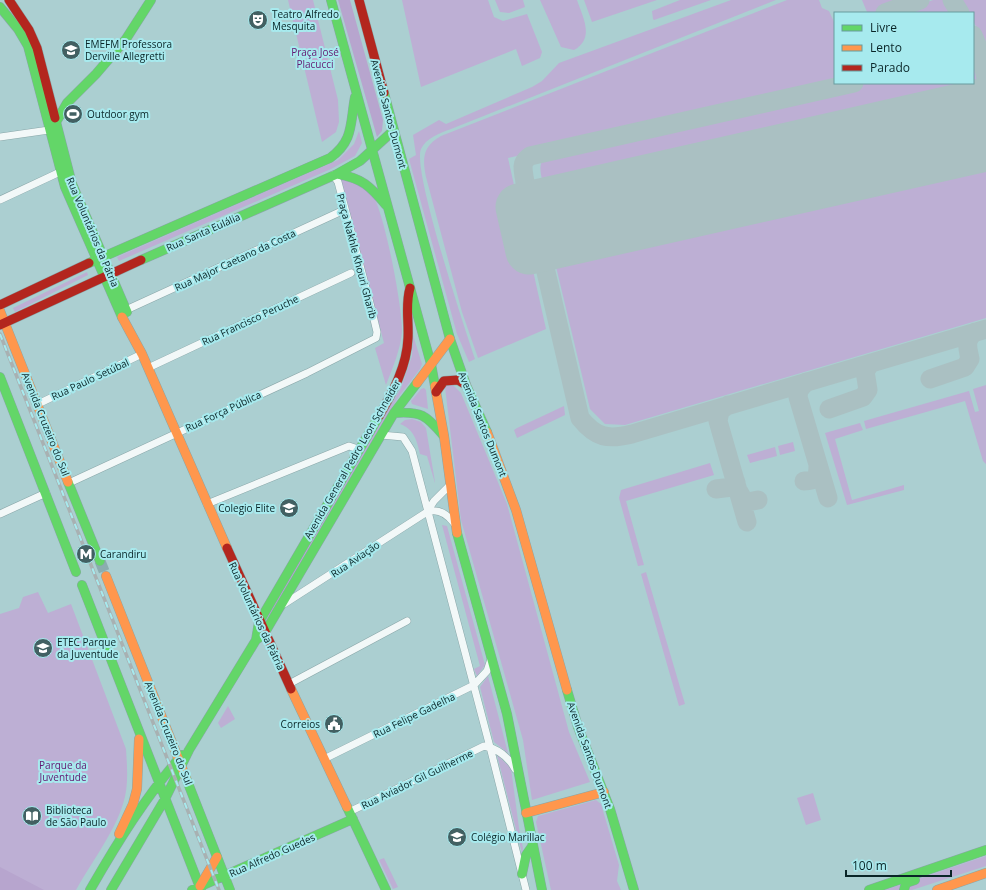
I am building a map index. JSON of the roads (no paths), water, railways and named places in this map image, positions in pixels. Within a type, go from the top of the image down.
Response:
[{"type":"main road","name":"Rua Voluntários da Pátria","points":[[10,0],[29,30],[37,48],[48,95],[60,172],[68,186],[107,276],[126,310],[135,331],[135,339]]},
{"type":"main road","points":[[53,126],[61,110],[71,97],[96,74],[126,39],[151,0]]},
{"type":"main road","points":[[331,0],[431,364],[444,436],[454,524],[507,714],[542,890]]},
{"type":"main road","name":"Avenida Santos Dumont","points":[[359,0],[450,340],[466,385],[493,445],[516,510],[578,727],[604,792],[634,890]]},
{"type":"main road","points":[[0,2],[17,12]]},
{"type":"main road","name":"Rua Voluntários da Pátria","points":[[0,7],[18,29],[28,46],[53,126],[68,186]]},
{"type":"main road","name":"Rua Santa Eulália","points":[[0,305],[99,259],[337,154],[346,145],[350,137],[356,94]]},
{"type":"main road","points":[[48,95],[60,98],[71,97]]},
{"type":"main road","name":"Rua Santa Eulália","points":[[2,324],[335,174],[360,161],[394,130]]},
{"type":"main road","points":[[335,174],[353,175],[363,180],[389,209]]},
{"type":"main road","name":"Rua Voluntários da Pátria","points":[[107,276],[129,333],[135,339],[142,354],[264,634],[386,890]]},
{"type":"main road","name":"Avenida General Pedro Leon Schneider","points":[[259,622],[358,449],[389,398],[405,363],[408,339],[407,296],[410,286]]},
{"type":"main road","name":"Avenida Cruzeiro do Sul","points":[[0,311],[2,324],[38,404],[100,561]]},
{"type":"main road","name":"Avenida General Pedro Leon Schneider","points":[[264,634],[394,413],[450,340]]},
{"type":"main road","points":[[0,377],[76,572]]},
{"type":"main road","points":[[436,392],[444,381],[458,380],[466,385]]},
{"type":"main road","points":[[394,413],[417,412],[423,414],[444,436]]},
{"type":"main road","name":"Avenida Cruzeiro do Sul","points":[[106,576],[230,890]]},
{"type":"main road","points":[[82,585],[160,784],[198,889]]},
{"type":"main road","points":[[256,640],[259,622]]},
{"type":"main road","points":[[111,890],[134,848],[165,799],[189,750],[256,640],[264,634]]},
{"type":"main road","points":[[116,846],[119,832],[133,804],[137,789],[139,732]]},
{"type":"main road","points":[[90,890],[116,846],[179,758],[189,750]]},
{"type":"main road","points":[[526,814],[604,792]]},
{"type":"main road","name":"Rua Alfredo Guedes","points":[[198,889],[351,816]]},
{"type":"main road","points":[[522,874],[526,855],[533,845]]},
{"type":"main road","points":[[876,889],[986,850]]},
{"type":"main road","points":[[198,889],[218,857]]},
{"type":"main road","points":[[904,890],[906,883],[924,877],[928,870]]},
{"type":"main road","points":[[937,890],[986,872]]},
{"type":"street","points":[[0,137],[53,126]]},
{"type":"street","points":[[0,200],[60,172]]},
{"type":"street","name":"Praça Nakhle Khouri Gharib","points":[[335,174],[370,303],[377,332],[376,338]]},
{"type":"street","name":"Rua Major Caetano da Costa","points":[[126,310],[344,210]]},
{"type":"street","name":"Rua Francisco Peruche","points":[[148,368],[351,273]]},
{"type":"street","name":"Rua Força Pública","points":[[69,483],[307,373],[376,338]]},
{"type":"street","name":"Rua Paulo Setúbal","points":[[38,404],[142,354]]},
{"type":"street","points":[[381,434],[403,437],[408,442],[412,451],[526,890]]},
{"type":"street","points":[[207,504],[349,446],[358,449]]},
{"type":"street","name":"Rua Aviação","points":[[282,605],[427,512],[434,501],[449,486]]},
{"type":"street","points":[[0,514],[46,494]]},
{"type":"street","points":[[427,512],[432,510],[440,512],[450,518],[454,524]]},
{"type":"street","points":[[289,684],[406,621]]},
{"type":"street","name":"Rua Felipe Gadelha","points":[[324,759],[474,685],[487,671],[491,658]]},
{"type":"street","name":"Rua Aviador Gil Guilherme","points":[[351,816],[484,746],[490,747]]},
{"type":"street","points":[[490,747],[501,752],[511,762],[520,777]]},
{"type":"tunnel","points":[[100,561],[106,576]]},
{"type":"railway","points":[[0,334],[219,890]]},
{"type":"place","name":"Teatro Alfredo Mesquita","points":[[258,20]]},
{"type":"place","name":"EMEFM Professora Derville Allegretti","points":[[71,50]]},
{"type":"place","name":"Outdoor gym","points":[[73,114]]},
{"type":"place","name":"Colegio Elite","points":[[289,508]]},
{"type":"place","name":"Carandiru","points":[[86,554]]},
{"type":"place","name":"ETEC Parque da Juventude","points":[[43,648]]},
{"type":"place","name":"Correios","points":[[334,724]]},
{"type":"place","name":"Biblioteca de São Paulo","points":[[32,816]]},
{"type":"place","name":"Colégio Marillac","points":[[457,837]]},
{"type":"park label","name":"Praça José Placucci","points":[[315,58]]},
{"type":"park label","name":"Parque da Juventude","points":[[63,770]]}]
